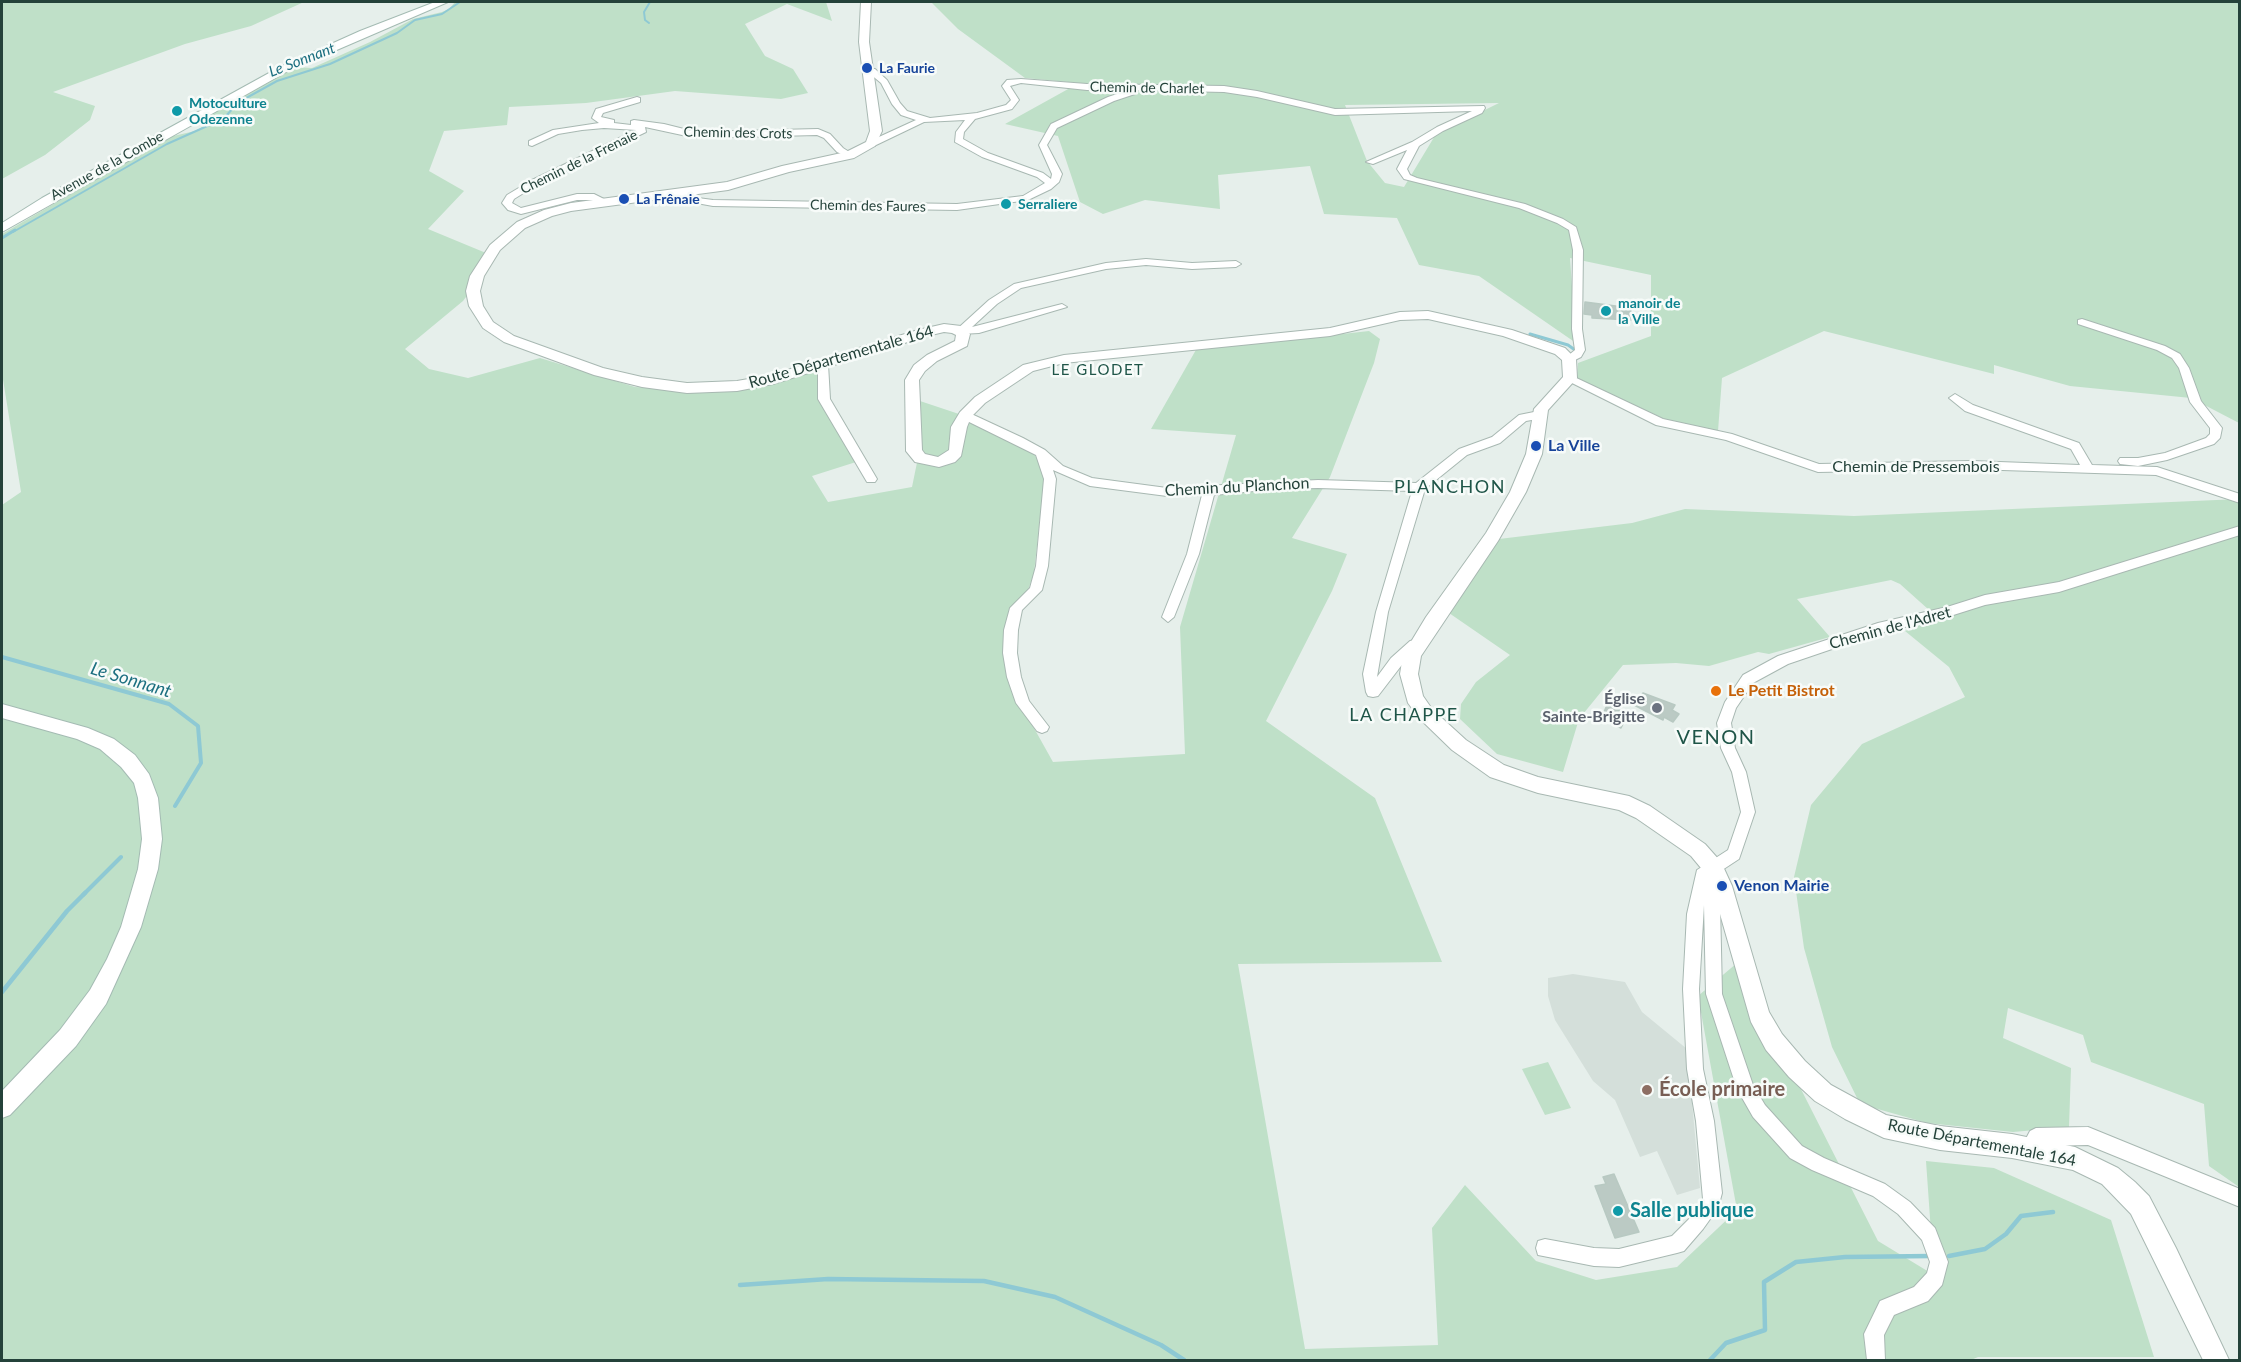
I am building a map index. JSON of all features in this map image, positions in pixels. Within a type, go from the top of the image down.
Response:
[{"type":"street","name":"Avenue de la Combe","points":[[2,228],[46,201],[284,69],[443,2]]},
{"type":"street","points":[[866,2],[863,30],[876,131],[871,144]]},
{"type":"street","points":[[867,70],[872,71],[884,81],[896,104],[904,113],[922,120]]},
{"type":"street","name":"Chemin de Charlet","points":[[922,120],[972,117],[998,112],[1014,104],[1016,100],[1006,86],[1010,82],[1021,81],[1087,87],[1196,88],[1246,92],[1335,112],[1481,108],[1415,144]]},
{"type":"street","points":[[1048,187],[1054,182],[1057,174],[1043,145],[1054,126],[1111,99],[1146,88]]},
{"type":"street","name":"Chemin des Crots","points":[[637,100],[604,108],[599,111],[596,118],[602,122],[642,123],[696,135],[781,135],[818,132],[827,136],[840,150],[850,155]]},
{"type":"street","points":[[972,117],[960,132],[958,140],[985,155],[1040,176],[1050,184],[1048,187]]},
{"type":"street","points":[[871,144],[922,120]]},
{"type":"street","name":"Chemin de la Frenaie","points":[[532,143],[556,132],[582,127],[604,125],[641,128],[643,130],[535,182],[510,197],[507,203],[511,208],[520,211],[577,197],[594,197],[603,202]]},
{"type":"street","name":"Route Départementale 164","points":[[871,144],[850,155],[797,166],[728,186],[603,202],[548,213],[521,225],[495,248],[477,276],[473,291],[476,306],[488,326],[509,339],[599,372],[642,382],[687,387],[737,386],[823,364],[923,333],[944,328],[960,331],[964,338],[962,343],[919,368],[912,380],[914,451],[920,458],[928,461],[939,462],[950,458],[956,452],[959,428],[965,416]]},
{"type":"street","points":[[1370,162],[1415,144]]},
{"type":"street","points":[[1415,144],[1402,169],[1407,177],[1522,206],[1543,213],[1573,229],[1578,250],[1577,329],[1580,350],[1577,355],[1569,359]]},
{"type":"street","name":"Chemin des Faures","points":[[691,191],[694,200],[713,203],[957,207],[1025,198],[1048,187]]},
{"type":"street","points":[[960,331],[993,302],[1018,286],[1106,266],[1146,262],[1192,266],[1236,264]]},
{"type":"street","points":[[960,331],[979,330],[1062,307]]},
{"type":"street","points":[[965,416],[980,400],[1015,375],[1041,364],[1100,354],[1330,332],[1406,315],[1444,317],[1507,333],[1560,351],[1569,359],[1570,378],[1562,389],[1544,404],[1539,415],[1523,418],[1496,440],[1463,452],[1419,487],[1382,612],[1370,674],[1373,692],[1396,662],[1419,642]]},
{"type":"street","points":[[1955,398],[1969,408],[2075,446],[2085,463],[2138,462],[2167,456],[2210,441],[2216,435],[2216,428],[2196,402],[2184,368],[2176,356],[2161,348],[2082,322]]},
{"type":"street","points":[[823,364],[824,399],[871,479]]},
{"type":"street","name":"Chemin de Pressembois","points":[[1570,378],[1660,422],[1728,437],[1818,468],[2085,463],[2157,471],[2240,499]]},
{"type":"street","name":"Route Départementale 164","points":[[1539,415],[1534,454],[1518,492],[1486,546],[1412,655],[1409,674],[1414,698],[1426,714],[1459,745],[1497,771],[1538,785],[1600,796],[1643,812],[1686,840],[1708,872],[1731,913],[1759,1015],[1774,1042],[1797,1069],[1823,1093],[1884,1126],[1940,1138],[2036,1151],[2092,1166],[2127,1190],[2139,1205],[2167,1257],[2216,1360]]},
{"type":"street","name":"Chemin du Planchon","points":[[965,416],[1041,453],[1059,469],[1090,482],[1167,492],[1318,484],[1419,487]]},
{"type":"street","points":[[1041,453],[1050,479],[1042,566],[1036,590],[1016,608],[1011,630],[1011,653],[1014,677],[1023,703],[1042,728]]},
{"type":"street","points":[[1168,617],[1193,554],[1209,491]]},
{"type":"street","name":"Chemin de l'Adret","points":[[1708,872],[1734,854],[1748,812],[1739,772],[1728,748],[1724,723],[1730,706],[1748,678],[1783,660],[1878,628],[1947,612],[1985,600],[2059,587],[2240,530]]},
{"type":"street","points":[[2,711],[81,733],[107,744],[128,760],[142,780],[148,798],[152,839],[148,869],[134,917],[115,965],[102,989],[68,1038],[2,1107]]},
{"type":"street","points":[[1545,1248],[1594,1257],[1619,1258],[1677,1244],[1697,1223],[1712,1202],[1705,1121],[1695,1069],[1691,989],[1695,914],[1708,872]]},
{"type":"street","points":[[1708,872],[1712,904],[1714,994],[1746,1089],[1759,1111],[1796,1152],[1879,1190],[1904,1208],[1929,1234],[1939,1262],[1935,1278],[1921,1294],[1887,1308],[1874,1334],[1876,1360]]},
{"type":"street","points":[[2036,1151],[2036,1137],[2088,1136],[2240,1198]]},
{"type":"shaded area","name":"École primaire","points":[[1573,974],[1625,982],[1642,1012],[1687,1049],[1700,1188],[1677,1195],[1657,1151],[1640,1157],[1615,1100],[1593,1081],[1555,1020],[1548,996],[1548,978]]},
{"type":"green space","points":[[2,2],[304,2],[251,26],[185,44],[53,92],[95,106],[90,120],[45,155],[2,179]]},
{"type":"green space","points":[[455,2],[826,2],[832,21],[787,4],[745,24],[765,56],[793,69],[808,93],[781,99],[675,91],[586,103],[509,107],[507,125],[444,131],[429,171],[464,191],[428,229],[486,253],[490,265],[463,301],[405,349],[429,369],[468,378],[540,358],[635,387],[712,392],[768,385],[821,369],[820,400],[856,462],[812,476],[828,502],[912,487],[920,448],[917,400],[959,414],[1033,452],[1045,473],[1034,573],[1027,593],[1009,609],[1005,648],[1011,687],[1053,762],[1185,754],[1180,627],[1236,435],[1151,429],[1197,348],[1369,331],[1380,339],[1374,363],[1330,477],[1292,538],[1347,554],[1332,591],[1266,721],[1375,798],[1442,962],[1238,964],[1305,1349],[1438,1345],[1432,1228],[1465,1185],[1536,1261],[1596,1280],[1677,1267],[1737,1210],[1698,996],[1737,963],[1878,1241],[1934,1275],[1926,1161],[1994,1168],[2111,1220],[2154,1357],[1978,1357],[1971,1360],[2,1360],[2,505],[21,492],[2,373],[2,234],[169,137],[195,131],[204,126],[202,122],[208,115],[296,67],[312,68],[370,42],[413,19],[449,9]]},
{"type":"green space","points":[[931,2],[2239,2],[2239,423],[2191,398],[2070,386],[1994,365],[1994,374],[1824,331],[1722,378],[1718,431],[1667,420],[1577,379],[1578,363],[1651,336],[1651,275],[1570,258],[1576,343],[1479,276],[1419,265],[1397,218],[1324,214],[1310,166],[1218,175],[1220,209],[1145,200],[1103,214],[1080,202],[1058,136],[1005,124],[1079,83],[1025,78],[958,29]],"holes":[[[1499,103],[1436,134],[1404,187],[1385,183],[1367,161],[1345,105]]]},
{"type":"green space","points":[[2239,499],[2239,1187],[2209,1166],[2204,1104],[2091,1062],[2083,1035],[2008,1008],[2003,1038],[2071,1068],[2069,1127],[2013,1132],[1927,1123],[1860,1104],[1832,1047],[1804,948],[1794,877],[1811,805],[1862,744],[1965,697],[1949,667],[1905,631],[1938,618],[1900,584],[1891,580],[1797,599],[1830,637],[1769,654],[1758,652],[1709,666],[1676,663],[1623,665],[1579,719],[1563,772],[1497,754],[1460,719],[1461,704],[1476,682],[1510,655],[1449,613],[1499,539],[1632,523],[1685,509],[1854,516]]},
{"type":"green space","points":[[1548,1062],[1571,1108],[1545,1115],[1522,1069]]},
{"type":"building","name":"manoir de la Ville","points":[[1585,302],[1631,308],[1631,320],[1592,318],[1592,315],[1584,314]]},
{"type":"building","name":"Église Sainte-Brigitte","points":[[1643,693],[1675,705],[1672,710],[1679,714],[1673,722],[1664,717],[1663,720],[1634,705]]},
{"type":"building","points":[[1607,705],[1628,714],[1621,728],[1601,719]]},
{"type":"building","name":"Salle publique","points":[[1614,1174],[1639,1232],[1615,1238],[1595,1186],[1606,1184],[1603,1177]]},
{"type":"waterway","name":"Le Sonnant","points":[[13,232],[167,144],[223,119],[239,102],[277,81],[330,64],[397,33],[415,20],[442,14],[460,2]]},
{"type":"waterway","points":[[649,23],[645,20],[644,12],[650,2]]},
{"type":"waterway","name":"Le Sonnant","points":[[2,238],[15,230]]},
{"type":"waterway","points":[[1530,334],[1568,345],[1575,350]]},
{"type":"waterway","name":"Le Sonnant","points":[[2,657],[169,704],[198,726],[201,763],[175,806]]},
{"type":"waterway","name":"Le Sonnant","points":[[2,992],[67,911],[121,857]]},
{"type":"waterway","points":[[1949,1256],[1985,1249],[2006,1234],[2021,1216],[2053,1212]]},
{"type":"waterway","points":[[1710,1360],[1726,1343],[1765,1330],[1764,1282],[1796,1262],[1845,1257],[1931,1256]]},
{"type":"waterway","points":[[740,1285],[828,1279],[984,1281],[1055,1297],[1161,1345],[1184,1360]]},
{"type":"place","name":"La Faurie","points":[[867,68]]},
{"type":"place","name":"Motoculture Odezenne","points":[[177,111]]},
{"type":"place","name":"La Frênaie","points":[[624,199]]},
{"type":"place","name":"Serraliere","points":[[1006,204]]},
{"type":"place","name":"manoir de la Ville","points":[[1606,311]]},
{"type":"place","name":"La Ville","points":[[1536,446]]},
{"type":"place","name":"Le Petit Bistrot","points":[[1716,691]]},
{"type":"place","name":"Église Sainte-Brigitte","points":[[1657,708]]},
{"type":"place","name":"Venon Mairie","points":[[1722,886]]},
{"type":"place","name":"École primaire","points":[[1647,1090]]},
{"type":"place","name":"Salle publique","points":[[1618,1211]]},
{"type":"district","name":"LE GLODET","points":[[1098,370]]},
{"type":"district","name":"PLANCHON","points":[[1450,487]]},
{"type":"district","name":"LA CHAPPE","points":[[1404,715]]},
{"type":"district","name":"VENON","points":[[1716,738]]}]
